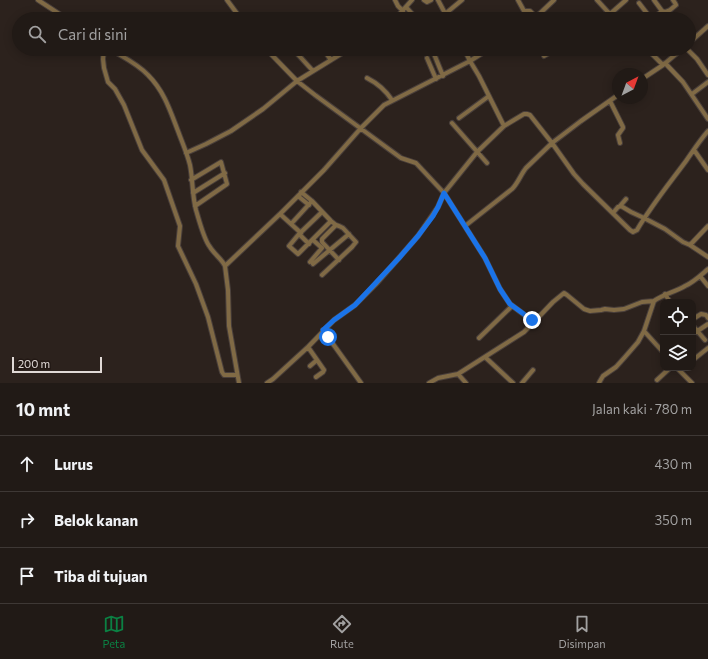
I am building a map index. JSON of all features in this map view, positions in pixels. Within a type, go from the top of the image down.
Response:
[{"type":"street","points":[[38,0],[56,12]]},
{"type":"street","points":[[227,0],[236,12]]},
{"type":"street","points":[[395,0],[398,6],[408,12]]},
{"type":"street","points":[[401,12],[412,0]]},
{"type":"street","points":[[424,0],[427,2],[430,0]]},
{"type":"street","points":[[438,0],[444,12]]},
{"type":"street","points":[[447,12],[462,0]]},
{"type":"street","points":[[518,0],[524,11],[531,12]]},
{"type":"street","points":[[541,12],[554,0]]},
{"type":"street","points":[[596,0],[608,12]]},
{"type":"street","points":[[610,12],[626,0]]},
{"type":"street","points":[[654,0],[662,11],[665,12],[675,6],[676,3],[673,0]]},
{"type":"street","points":[[639,3],[646,12]]},
{"type":"street","points":[[696,37],[708,26]]},
{"type":"street","points":[[103,56],[104,68],[108,82],[115,89],[124,105],[142,150],[164,180],[180,226],[178,246],[196,284],[208,317],[222,372],[224,375],[237,374]]},
{"type":"street","points":[[121,56],[147,74],[161,91],[169,107],[186,153],[190,166],[195,206],[207,243],[225,266],[228,290],[229,326],[239,383]]},
{"type":"street","points":[[273,56],[298,81],[315,95],[401,158],[416,163],[444,193],[485,258],[500,289],[512,306],[530,319],[533,323]]},
{"type":"street","points":[[299,56],[313,71]]},
{"type":"street","points":[[328,56],[331,60]]},
{"type":"street","points":[[186,153],[232,131],[264,109],[298,81],[338,56]]},
{"type":"street","points":[[435,56],[442,76]]},
{"type":"street","points":[[468,56],[504,126]]},
{"type":"street","points":[[225,266],[324,170],[382,106],[442,76],[477,56]]},
{"type":"street","points":[[655,56],[683,82],[708,119]]},
{"type":"street","points":[[648,75],[674,56]]},
{"type":"street","points":[[694,56],[708,75]]},
{"type":"street","points":[[427,58],[436,79]]},
{"type":"street","points":[[367,78],[388,94],[392,100]]},
{"type":"street","points":[[692,94],[708,82]]},
{"type":"street","points":[[459,118],[489,96]]},
{"type":"street","points":[[465,226],[512,189],[526,168],[552,142],[610,101],[623,127],[618,135],[620,143]]},
{"type":"street","points":[[267,383],[308,347],[334,320],[355,305],[418,236],[433,216],[444,193],[477,152],[504,126],[524,114],[530,115],[579,179],[633,232],[636,231],[664,190],[708,131]]},
{"type":"street","points":[[452,123],[487,163]]},
{"type":"street","points":[[694,150],[708,170]]},
{"type":"street","points":[[191,180],[221,162],[227,184],[195,206]]},
{"type":"street","points":[[193,193],[225,173]]},
{"type":"street","points":[[299,194],[322,212],[330,221],[341,227],[356,243],[322,275]]},
{"type":"street","points":[[613,213],[626,198]]},
{"type":"street","points":[[291,224],[310,203]]},
{"type":"street","points":[[620,206],[665,229],[708,257]]},
{"type":"street","points":[[322,212],[289,246],[298,254],[330,221]]},
{"type":"street","points":[[280,214],[311,242],[322,248],[311,263],[349,234]]},
{"type":"street","points":[[336,225],[322,240],[322,242],[338,260]]},
{"type":"street","points":[[690,245],[708,226]]},
{"type":"street","points":[[429,383],[438,378],[458,374],[524,332],[553,302],[564,293],[590,312],[605,309],[624,309],[642,302],[654,301],[666,294],[684,287],[692,283],[708,269]]},
{"type":"street","points":[[700,276],[708,286]]},
{"type":"street","points":[[666,294],[668,299]]},
{"type":"street","points":[[599,383],[603,376],[616,366],[638,342],[644,331],[654,301]]},
{"type":"street","points":[[479,338],[512,306]]},
{"type":"street","points":[[696,317],[701,314],[708,318]]},
{"type":"street","points":[[705,340],[698,331],[708,324]]},
{"type":"street","points":[[323,330],[361,383]]},
{"type":"street","points":[[644,331],[660,349]]},
{"type":"street","points":[[308,347],[324,370],[316,377]]},
{"type":"street","points":[[696,358],[708,348]]},
{"type":"street","points":[[484,357],[513,383]]},
{"type":"street","points":[[310,366],[317,360]]},
{"type":"street","points":[[522,383],[533,370]]},
{"type":"street","points":[[657,380],[667,371]]},
{"type":"street","points":[[682,371],[692,383]]},
{"type":"street","points":[[458,374],[466,383]]},
{"type":"route","points":[[328,337],[323,330],[355,305],[377,283],[418,236],[433,216],[444,193],[485,258],[500,289],[510,304],[532,320]]}]
